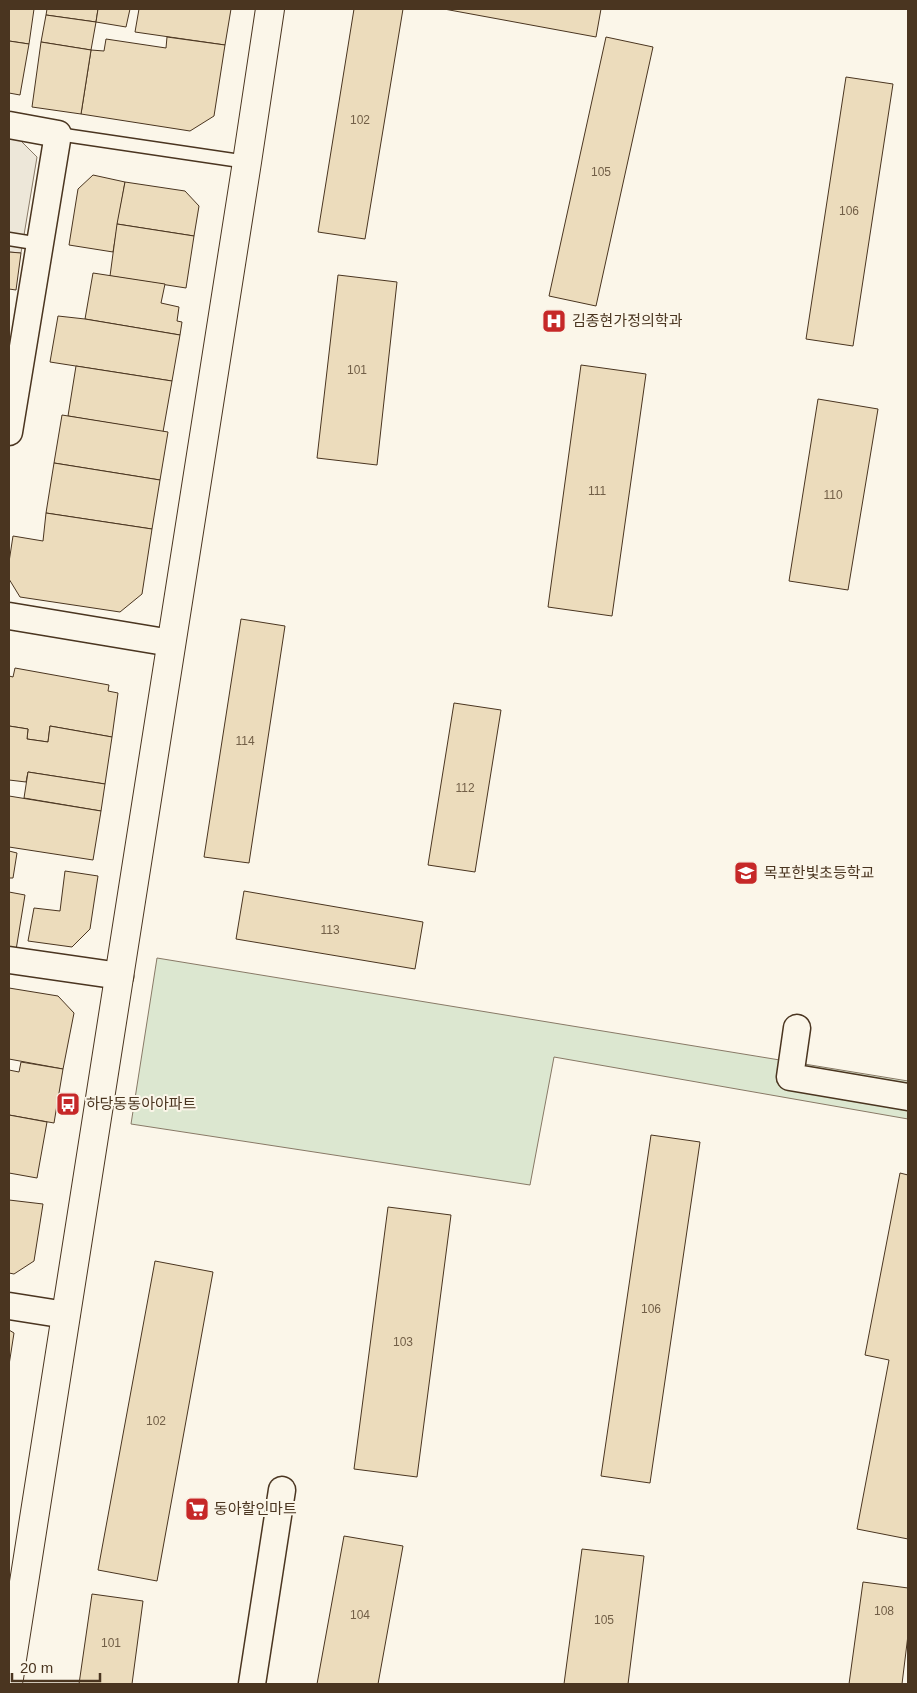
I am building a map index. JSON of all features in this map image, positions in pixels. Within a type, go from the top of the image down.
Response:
[{"type":"street","points":[[9,1678],[270,9]]},
{"type":"street","points":[[9,125],[58,134],[9,432]]},
{"type":"street","points":[[9,616],[171,642]]},
{"type":"street","points":[[9,960],[120,976]]},
{"type":"street","points":[[797,1028],[790,1077],[908,1096]]},
{"type":"street","points":[[9,1306],[66,1316]]},
{"type":"street","points":[[252,1684],[282,1490]]},
{"type":"lane","points":[[58,134],[247,162]]},
{"type":"lane","points":[[9,239],[40,244]]},
{"type":"green space","points":[[157,958],[908,1081],[908,1119],[554,1057],[530,1185],[131,1124]]},
{"type":"shaded area","points":[[9,137],[18,138],[37,157],[21,253],[9,252]]},
{"type":"building","points":[[9,9],[34,9],[29,44],[9,41]]},
{"type":"building","points":[[47,9],[98,9],[96,22],[46,15]]},
{"type":"building","points":[[98,9],[130,9],[126,27],[96,22]]},
{"type":"building","points":[[139,9],[231,9],[225,45],[135,32]]},
{"type":"building","points":[[354,9],[403,9],[365,239],[318,232]]},
{"type":"building","points":[[444,9],[601,9],[596,37]]},
{"type":"building","points":[[46,15],[96,22],[91,50],[41,42]]},
{"type":"building","points":[[167,37],[225,45],[214,116],[190,131],[81,114],[91,50],[104,51],[106,39],[166,48]]},
{"type":"building","points":[[606,37],[653,47],[596,306],[549,296]]},
{"type":"building","points":[[9,41],[29,44],[20,95],[9,93]]},
{"type":"building","points":[[41,42],[91,50],[81,114],[32,107]]},
{"type":"building","points":[[846,77],[893,84],[853,346],[806,339]]},
{"type":"building","points":[[93,175],[125,182],[113,252],[69,245],[78,189]]},
{"type":"building","points":[[125,182],[185,191],[199,206],[194,236],[117,224]]},
{"type":"building","points":[[117,224],[194,236],[186,288],[110,276]]},
{"type":"building","points":[[9,252],[21,253],[16,290],[9,289]]},
{"type":"building","points":[[93,273],[165,284],[161,303],[179,307],[177,321],[182,322],[180,335],[85,319]]},
{"type":"building","points":[[338,275],[397,282],[377,465],[317,458]]},
{"type":"building","points":[[58,316],[180,335],[172,381],[50,362]]},
{"type":"building","points":[[581,365],[646,374],[612,616],[548,607]]},
{"type":"building","points":[[76,366],[172,381],[163,432],[68,416]]},
{"type":"building","points":[[818,399],[878,409],[848,590],[789,581]]},
{"type":"building","points":[[62,415],[168,432],[160,480],[54,463]]},
{"type":"building","points":[[54,463],[160,480],[152,529],[46,513]]},
{"type":"building","points":[[46,513],[152,529],[142,594],[120,612],[20,597],[9,579],[9,562],[13,536],[43,541]]},
{"type":"building","points":[[241,619],[285,626],[249,863],[204,857]]},
{"type":"building","points":[[15,668],[109,685],[108,691],[118,693],[112,737],[50,726],[48,742],[27,739],[28,729],[9,726],[9,676],[13,677]]},
{"type":"building","points":[[454,703],[501,710],[475,872],[428,865]]},
{"type":"building","points":[[9,726],[28,729],[27,739],[48,742],[50,726],[112,737],[105,784],[28,772],[26,782],[9,780]]},
{"type":"building","points":[[28,772],[105,784],[101,811],[24,798]]},
{"type":"building","points":[[9,796],[101,811],[93,860],[9,847]]},
{"type":"building","points":[[9,851],[17,853],[13,878],[9,878]]},
{"type":"building","points":[[65,871],[98,876],[90,929],[72,947],[28,941],[34,908],[60,911]]},
{"type":"building","points":[[244,891],[423,922],[415,969],[236,939]]},
{"type":"building","points":[[9,892],[25,895],[16,950],[9,949]]},
{"type":"building","points":[[9,988],[58,996],[74,1013],[63,1069],[9,1059]]},
{"type":"building","points":[[21,1062],[63,1069],[54,1123],[9,1115],[9,1070],[19,1072]]},
{"type":"building","points":[[9,1115],[47,1122],[37,1178],[9,1173]]},
{"type":"building","points":[[651,1135],[700,1142],[650,1483],[601,1476]]},
{"type":"building","points":[[900,1173],[908,1175],[908,1539],[857,1529],[889,1360],[865,1355]]},
{"type":"building","points":[[9,1200],[43,1204],[34,1261],[14,1274],[9,1273]]},
{"type":"building","points":[[388,1207],[451,1215],[417,1477],[354,1469]]},
{"type":"building","points":[[155,1261],[213,1272],[157,1581],[98,1570]]},
{"type":"building","points":[[9,1330],[14,1333],[9,1365]]},
{"type":"building","points":[[344,1536],[403,1546],[378,1684],[317,1684]]},
{"type":"building","points":[[582,1549],[644,1556],[628,1684],[564,1684]]},
{"type":"building","points":[[863,1582],[908,1588],[908,1635],[902,1684],[849,1684]]},
{"type":"building","points":[[92,1594],[143,1601],[132,1684],[79,1684]]},
{"type":"place","name":"김종현가정의학과","points":[[554,321]]},
{"type":"place","name":"목포한빛초등학교","points":[[746,873]]},
{"type":"place","name":"하당동동아아파트","points":[[68,1104]]},
{"type":"place","name":"동아할인마트","points":[[197,1509]]}]
